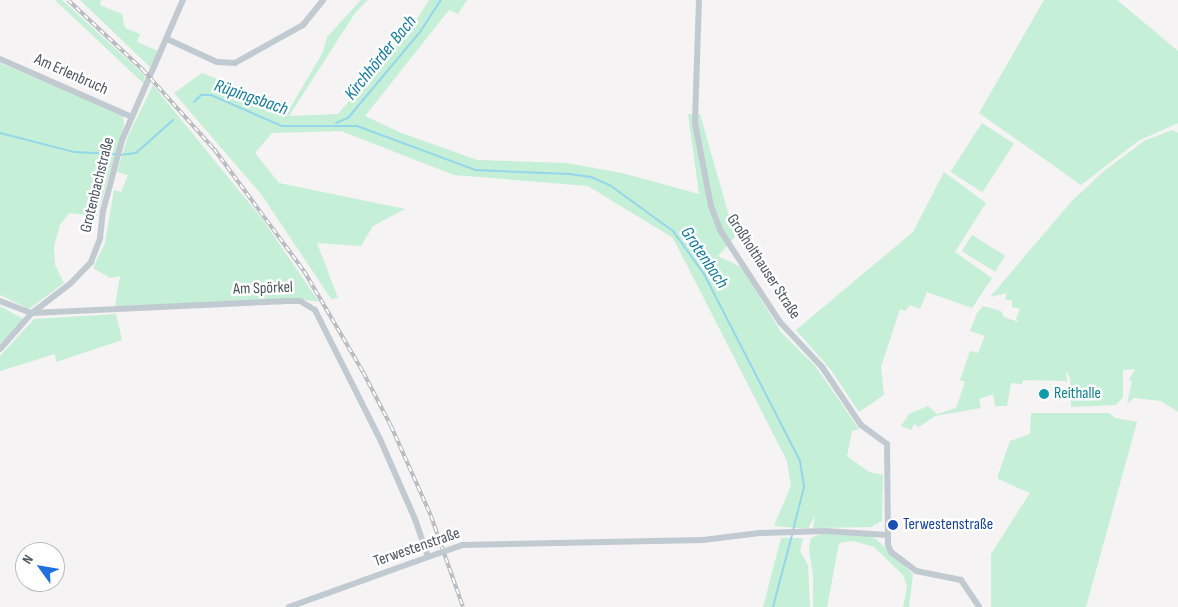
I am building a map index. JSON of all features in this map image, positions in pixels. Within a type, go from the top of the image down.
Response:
[{"type":"street","name":"Grotenbachstraße","points":[[0,350],[32,313],[71,283],[91,262],[100,238],[122,140],[183,0]]},
{"type":"street","points":[[167,39],[217,62],[235,63],[304,25],[324,0]]},
{"type":"street","name":"Großholthauser Straße","points":[[699,0],[695,123],[715,218],[726,241],[780,322],[822,368],[861,425],[887,444],[889,550],[907,566],[920,573],[961,580],[979,607]]},
{"type":"street","name":"Am Erlenbruch","points":[[0,59],[132,117]]},
{"type":"street","name":"Am Spörkel","points":[[0,301],[32,313],[284,301],[300,301],[311,306],[320,316],[351,376],[415,519],[428,558]]},
{"type":"street","name":"Terwestenstraße","points":[[289,607],[463,545],[703,540],[785,533],[888,535]]},
{"type":"green space","points":[[55,0],[62,0],[142,73],[145,77],[143,83]]},
{"type":"green space","points":[[80,0],[101,0],[100,5],[122,14],[125,28],[140,34],[137,42],[158,51],[150,67]]},
{"type":"green space","points":[[361,0],[368,0],[355,13],[289,116],[338,114],[413,26],[429,0],[467,0],[458,14],[449,10],[365,116],[399,132],[477,160],[566,163],[622,173],[699,194],[688,114],[700,114],[735,237],[718,256],[741,267],[781,332],[816,367],[859,429],[852,431],[847,456],[869,472],[883,475],[882,521],[871,527],[813,528],[815,515],[808,529],[774,526],[791,486],[787,461],[673,238],[588,186],[454,175],[341,131],[272,133],[255,153],[279,183],[405,209],[373,226],[361,246],[317,243],[338,298],[331,299],[261,194],[174,93],[202,73],[228,83],[270,112],[286,115],[323,52],[327,37]]},
{"type":"green space","points":[[1044,0],[1117,0],[1178,51],[1178,123],[1138,141],[1081,185],[979,113]]},
{"type":"green space","points":[[0,63],[123,115],[124,125],[97,216],[69,213],[60,225],[54,246],[55,265],[64,283],[29,309],[0,295]]},
{"type":"green space","points":[[153,85],[263,220],[319,302],[299,299],[115,307],[120,276],[110,278],[93,268],[105,243],[114,190],[121,192],[128,175],[117,172],[128,136]]},
{"type":"green space","points":[[982,123],[1014,144],[982,192],[950,172]]},
{"type":"green space","points":[[1172,130],[1178,133],[1178,412],[1161,401],[1134,398],[1127,404],[1132,381],[1129,380],[1135,369],[1123,370],[1123,397],[1116,405],[1071,407],[1070,378],[1066,371],[1067,383],[1065,381],[1023,380],[1022,384],[1011,383],[1007,406],[995,406],[993,394],[979,399],[981,408],[935,416],[919,427],[914,424],[911,430],[901,426],[909,414],[928,406],[937,414],[956,408],[965,382],[960,380],[970,351],[978,353],[985,336],[970,331],[977,313],[983,306],[1001,311],[1004,317],[1019,322],[1016,319],[1020,309],[1012,307],[1012,301],[1005,299],[1007,293],[990,297],[1071,202],[1104,171],[1144,141]]},
{"type":"green space","points":[[944,172],[986,203],[955,252],[992,278],[972,308],[927,292],[920,309],[910,305],[905,311],[900,309],[881,367],[884,395],[859,412],[831,370],[796,330],[913,232]]},
{"type":"green space","points":[[972,235],[1005,256],[995,272],[962,251]]},
{"type":"green space","points":[[0,306],[23,319],[0,344]]},
{"type":"green space","points":[[116,314],[122,340],[56,362],[55,354],[0,371],[0,356],[34,319]]},
{"type":"green space","points":[[1031,413],[1109,413],[1115,418],[1137,422],[1086,607],[991,607],[991,554],[1030,493],[998,479],[998,475],[1010,441],[1030,434]]},
{"type":"green space","points":[[820,534],[866,535],[876,539],[913,574],[909,607],[903,607],[907,587],[903,575],[874,547],[854,541],[839,543],[827,607],[813,607],[813,576],[809,548],[811,538]]},
{"type":"green space","points":[[781,538],[803,538],[800,551],[808,565],[810,607],[763,607]]},
{"type":"waterway","name":"Kirchhörder Bach","points":[[336,123],[348,118],[420,32],[441,0]]},
{"type":"waterway","name":"Grotenbach","points":[[194,102],[201,95],[211,95],[282,126],[357,126],[475,170],[570,174],[591,177],[611,186],[673,231],[704,274],[800,461],[804,487],[793,530]]},
{"type":"waterway","name":"Rüpingsbach","points":[[120,155],[136,153],[173,120]]},
{"type":"waterway","name":"Rüpingsbach","points":[[0,133],[74,152],[116,154]]},
{"type":"waterway","name":"Grotenbach","points":[[773,607],[792,535]]},
{"type":"railway","points":[[68,0],[143,70],[214,149],[304,271],[363,372],[391,426],[431,516],[463,607]]},
{"type":"place","name":"Reithalle","points":[[1044,394]]},
{"type":"place","name":"Terwestenstraße","points":[[893,525]]}]
